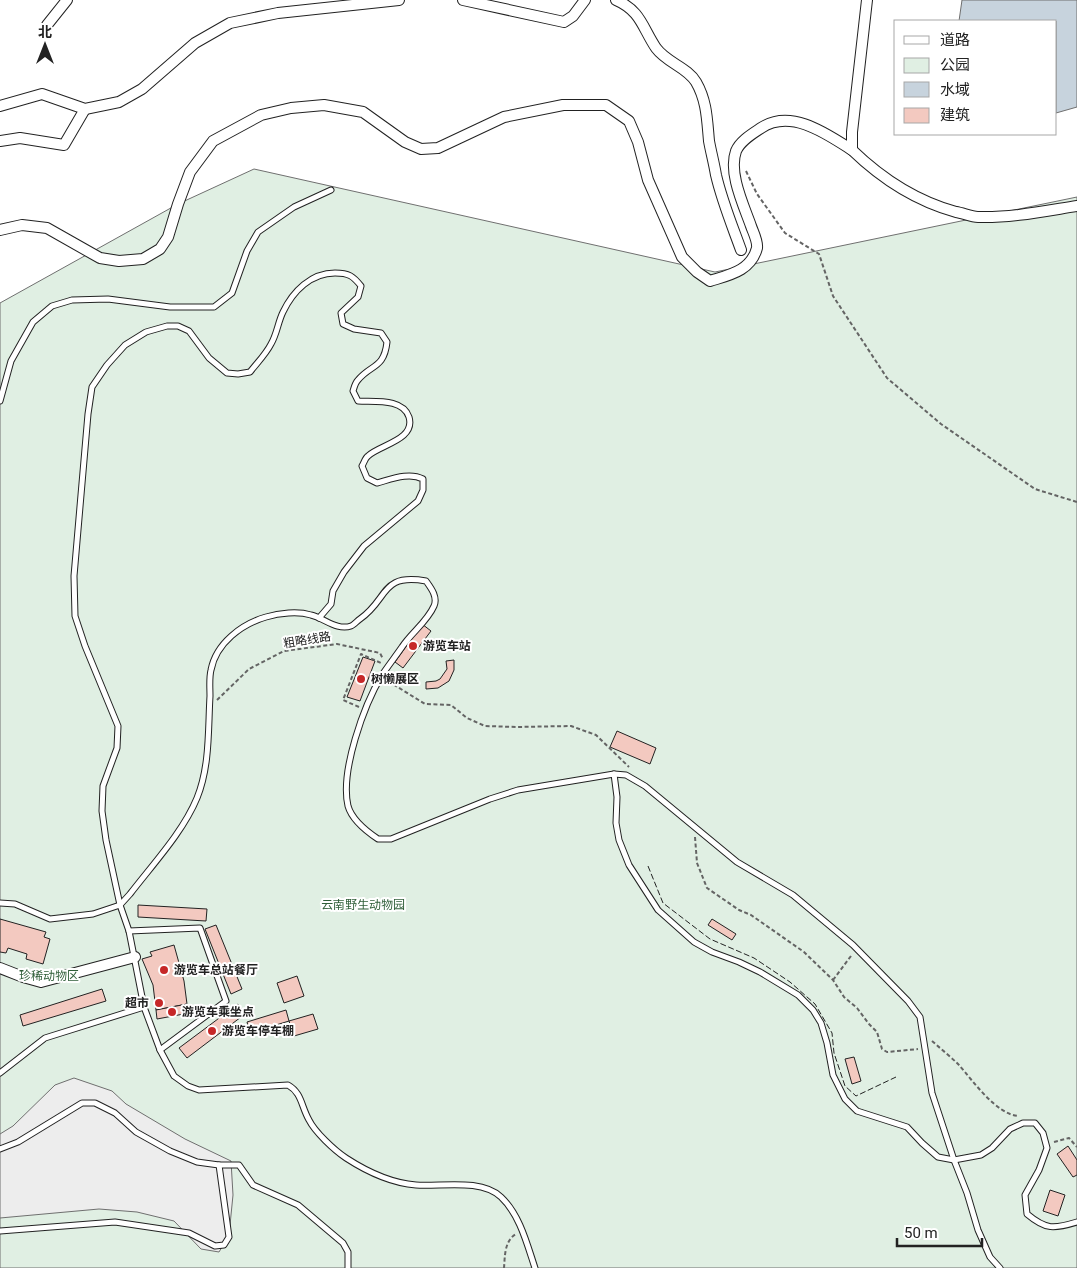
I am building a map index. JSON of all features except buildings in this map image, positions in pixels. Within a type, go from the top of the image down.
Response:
[{"type":"street","points":[[47,25],[67,0]]},
{"type":"street","points":[[0,106],[42,94],[84,110],[120,102],[142,89],[195,43],[230,23],[278,13],[398,0]]},
{"type":"street","points":[[464,0],[564,22],[573,16],[585,0]]},
{"type":"street","points":[[616,0],[626,4],[635,11],[657,49],[665,57],[689,73],[706,102],[716,177],[741,250]]},
{"type":"street","points":[[852,150],[852,132],[867,0]]},
{"type":"street","points":[[0,230],[22,225],[47,228],[100,258],[120,261],[143,259],[160,249],[168,237],[190,172],[213,142],[261,115],[291,108],[324,105],[363,112],[404,142],[421,149],[438,148],[504,117],[563,105],[606,105],[629,121],[638,142],[648,180],[682,257],[697,272],[710,281],[736,274],[754,257],[758,245],[737,186],[734,164],[736,151],[748,136],[766,124],[784,120],[804,124],[852,150],[890,183],[938,207],[977,217],[1028,214],[1077,206]]},
{"type":"street","points":[[0,141],[20,138],[64,145],[84,110]]},
{"type":"street","points":[[0,968],[40,982],[134,957]]},
{"type":"lane","points":[[0,401],[10,361],[33,322],[52,306],[72,300],[108,299],[170,307],[214,307],[232,293],[247,251],[258,232],[294,207],[331,190]]},
{"type":"lane","points":[[319,618],[331,604],[333,592],[344,572],[364,546],[418,501],[423,479],[417,476],[408,476],[377,483],[367,478],[362,466],[367,456],[401,438],[408,431],[410,420],[406,409],[396,403],[358,401],[353,391],[357,380],[378,364],[386,354],[387,342],[381,333],[354,329],[343,324],[341,313],[358,297],[361,286],[354,277],[343,274],[326,274],[315,277],[298,288],[284,311],[271,345],[250,372],[227,373],[209,358],[189,331],[178,326],[167,326],[146,332],[125,345],[107,365],[92,387],[74,576],[76,616],[84,646],[118,726],[117,748],[103,786],[102,812],[106,840],[120,905],[129,931],[144,1007],[160,1050],[174,1076],[188,1086],[199,1090],[288,1085],[296,1090],[309,1121],[331,1145],[344,1157],[375,1175],[414,1185],[465,1185],[485,1188],[500,1196],[518,1220],[535,1268]]},
{"type":"lane","points":[[0,903],[15,904],[50,919],[93,914],[120,905],[188,818],[198,796],[206,766],[211,668],[218,653],[229,638],[244,626],[267,616],[286,614],[311,615],[334,625],[350,626],[370,613],[384,591],[399,580],[413,579],[426,582],[434,593],[435,604],[427,617],[407,639],[381,677],[366,710],[351,754],[346,785],[348,806],[356,820],[378,839],[391,839],[490,799],[518,790],[614,774],[626,775],[645,786],[737,862],[793,895],[857,949],[908,1001],[920,1017],[932,1093],[978,1230],[990,1257],[1000,1268]]},
{"type":"lane","points":[[614,774],[617,797],[616,823],[619,840],[629,864],[658,910],[694,942],[712,952],[760,972],[798,995],[813,1010],[821,1023],[828,1043],[833,1075],[845,1099],[857,1111],[908,1127],[938,1157],[954,1160],[981,1155],[992,1148],[1010,1129],[1022,1122],[1035,1124],[1043,1133],[1047,1148],[1039,1170],[1025,1195],[1027,1214],[1039,1224],[1059,1227],[1077,1222]]},
{"type":"lane","points":[[129,931],[200,928],[226,1001],[160,1050]]},
{"type":"lane","points":[[0,1073],[45,1038],[144,1007]]},
{"type":"lane","points":[[0,1149],[18,1142],[82,1103],[95,1103],[115,1113],[136,1132],[170,1151],[197,1162],[239,1165],[253,1185],[298,1205],[343,1243],[348,1252],[348,1268]]},
{"type":"lane","points":[[0,1231],[115,1222],[189,1233],[215,1246],[224,1245],[229,1237],[220,1165]]},
{"type":"path","points":[[744,168],[757,194],[785,233],[819,254],[834,296],[887,378],[941,424],[1035,489],[1077,502]]},
{"type":"path","name":"粗略线路","points":[[209,708],[248,668],[284,651],[337,644],[380,653],[387,667]]},
{"type":"path","points":[[366,710],[343,700],[361,654],[377,660],[387,667]]},
{"type":"path","points":[[381,677],[425,704],[451,705],[467,718],[485,726],[571,726],[596,735],[633,770]]},
{"type":"path","points":[[694,826],[697,863],[707,888],[739,910],[751,915],[804,952],[833,980],[844,997],[857,1008],[877,1032],[882,1049],[887,1052],[925,1048]]},
{"type":"path","points":[[833,980],[857,949]]},
{"type":"path","points":[[923,1033],[958,1064],[991,1101],[1013,1115],[1029,1116],[1035,1124]]},
{"type":"path","points":[[1046,1144],[1069,1138],[1077,1147]]},
{"type":"path","points":[[504,1268],[505,1250],[512,1236],[522,1231]]},
{"type":"green space","name":"云南野生动物园","points":[[254,169],[715,272],[1077,197],[1077,1268],[0,1268],[0,303],[178,204]]},
{"type":"shaded area","points":[[74,1078],[112,1091],[126,1104],[185,1139],[231,1161],[233,1195],[229,1235],[219,1252],[201,1249],[174,1221],[137,1212],[99,1209],[0,1218],[0,1134],[13,1126],[55,1085]]},
{"type":"water","points":[[962,0],[1077,0],[1077,107],[1057,113],[1057,20],[959,20]]},
{"type":"fence","points":[[648,866],[663,903],[710,939],[754,958],[790,982],[815,1004],[832,1033],[834,1053],[845,1086],[856,1096],[896,1077]]},
{"type":"place","name":"游览车站","points":[[413,646]]},
{"type":"place","name":"树懒展区","points":[[361,679]]},
{"type":"place","name":"游览车总站餐厅","points":[[164,970]]},
{"type":"place","name":"超市","points":[[159,1003]]},
{"type":"place","name":"游览车乘坐点","points":[[172,1012]]},
{"type":"place","name":"游览车停车棚","points":[[212,1031]]},
{"type":"park label","name":"珍稀动物区","points":[[49,976]]}]
